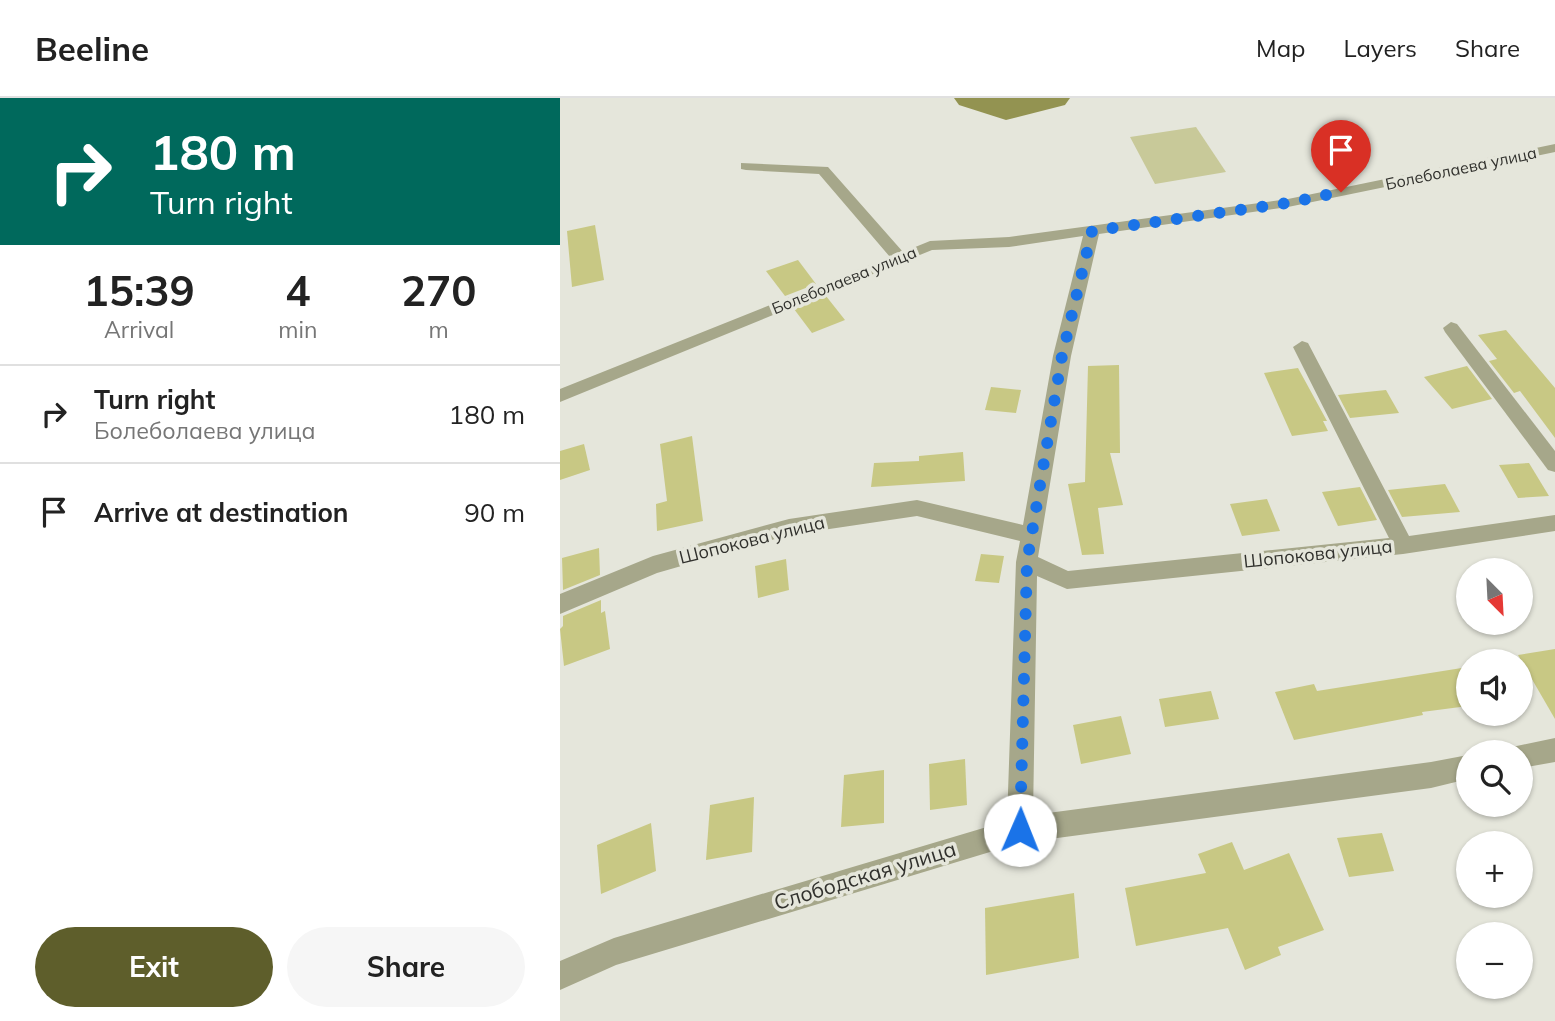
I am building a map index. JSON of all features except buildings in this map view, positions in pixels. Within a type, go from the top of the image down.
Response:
[{"type":"street","name":"Болеболаева улица","points":[[560,396],[930,246],[1009,242],[1288,203],[1554,149]]},
{"type":"street","points":[[746,166],[823,170],[900,258]]},
{"type":"street","points":[[1020,830],[1027,562],[1062,356],[1092,231]]},
{"type":"street","points":[[1451,328],[1555,465]]},
{"type":"street","name":"Шопокова улица","points":[[1302,347],[1403,545]]},
{"type":"street","name":"Шопокова улица","points":[[560,604],[653,565],[777,531],[917,508],[1031,535]]},
{"type":"street","name":"Шопокова улица","points":[[1027,562],[1067,580],[1403,545],[1555,523]]},
{"type":"street","points":[[1533,755],[1555,750]]},
{"type":"street","name":"Слободская улица","points":[[560,976],[614,952],[1020,830],[1417,777],[1456,769]]},
{"type":"green space","points":[[1196,127],[1226,172],[1155,184],[1130,137]]},
{"type":"waterway","points":[[970,98],[1006,110],[1054,98]]},
{"type":"route","points":[[1020,830],[1027,562],[1062,356],[1092,231],[1288,203],[1341,192]]}]
